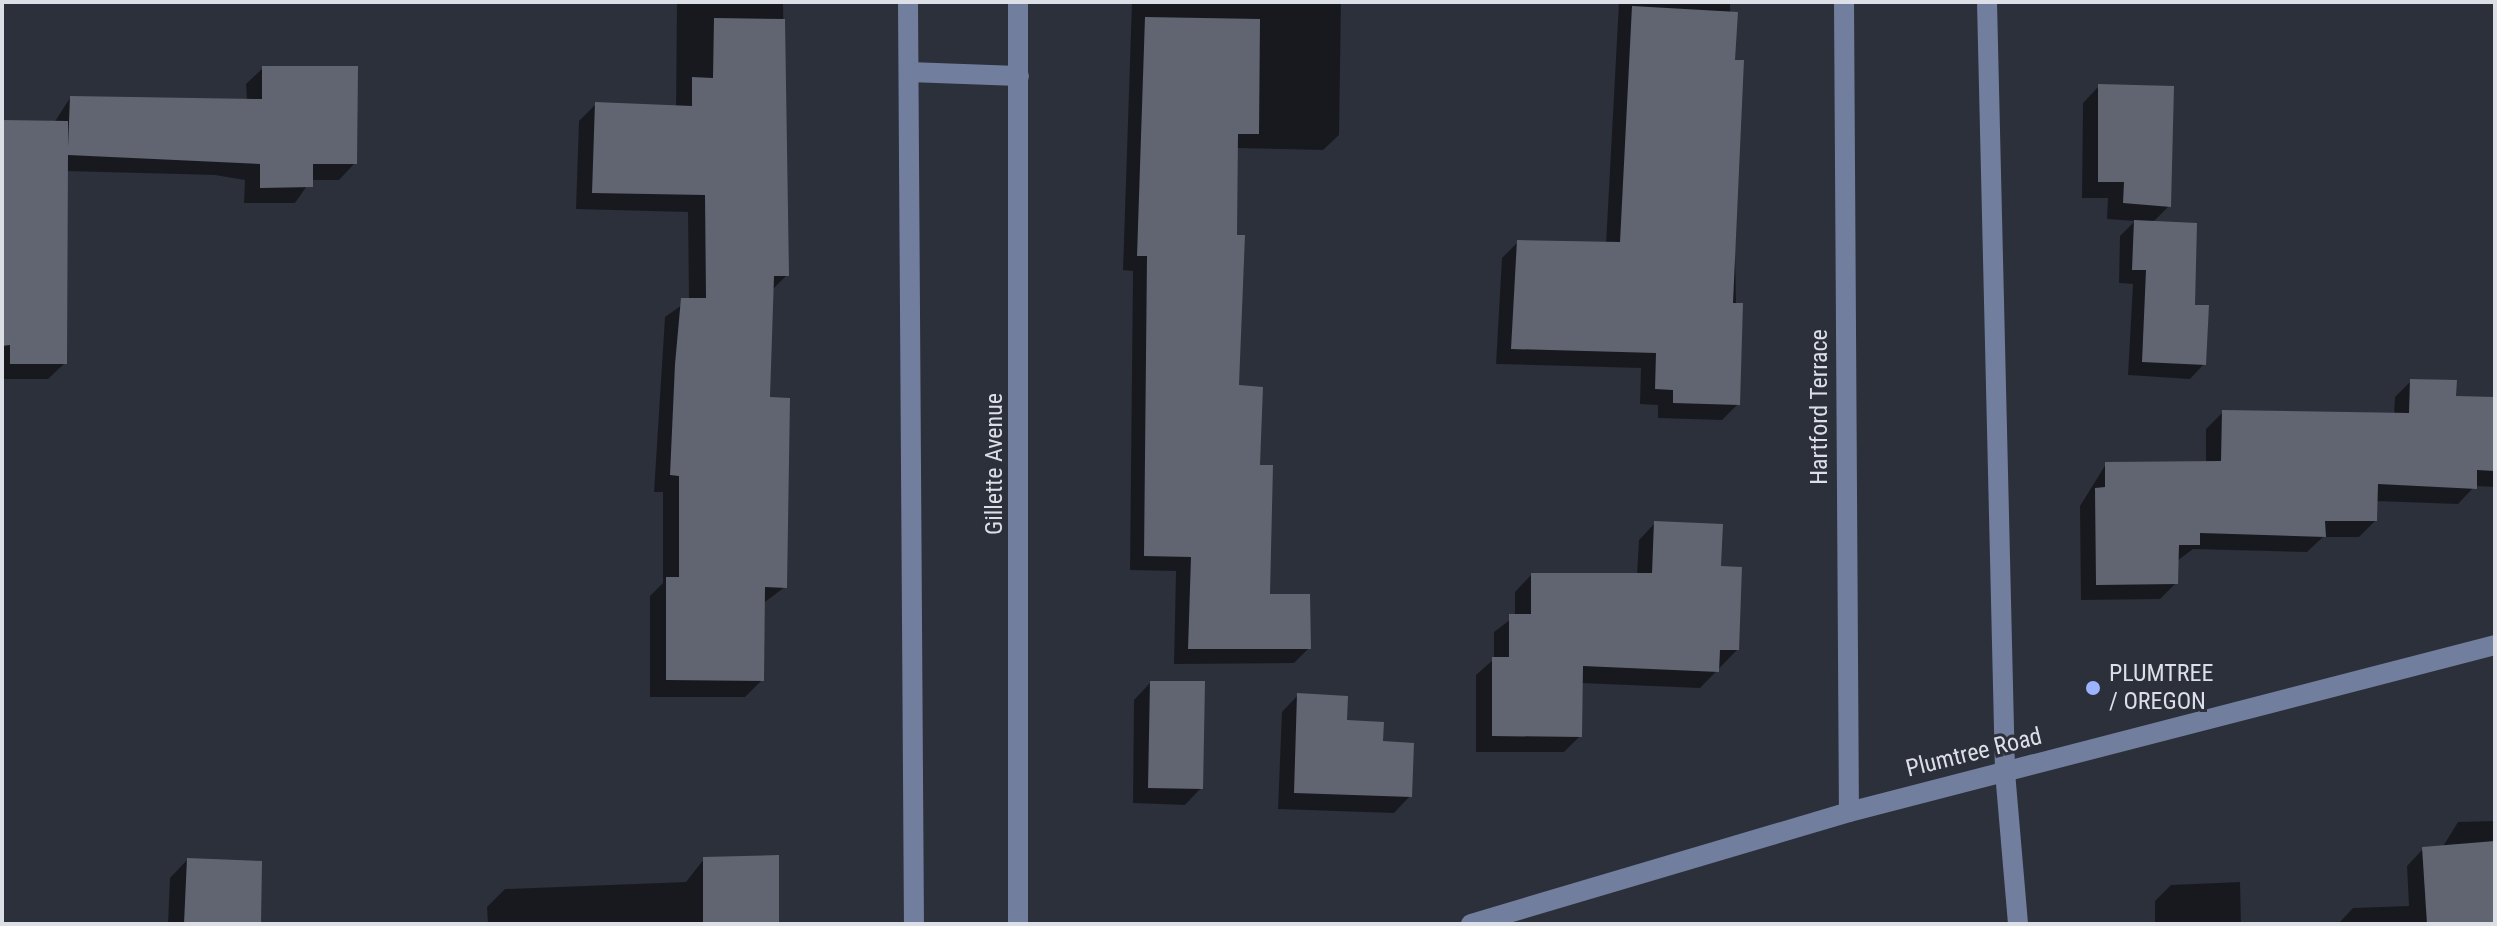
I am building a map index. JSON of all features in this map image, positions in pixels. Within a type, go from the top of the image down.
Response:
[{"type":"street","points":[[908,2],[914,924]]},
{"type":"street","name":"Gillette Avenue","points":[[1018,2],[1018,924]]},
{"type":"street","name":"Hartford Terrace","points":[[1844,2],[1849,812]]},
{"type":"street","points":[[1987,2],[2005,772],[2018,924]]},
{"type":"street","points":[[909,72],[1019,76]]},
{"type":"street","name":"Plumtree Road","points":[[1471,924],[1849,812],[2495,645]]},
{"type":"building","points":[[1632,6],[1738,12],[1735,60],[1744,60],[1733,303],[1743,303],[1740,405],[1673,403],[1673,390],[1655,389],[1656,353],[1511,349],[1517,240],[1620,242]]},
{"type":"building","points":[[1145,17],[1260,19],[1259,134],[1238,134],[1237,235],[1245,235],[1239,385],[1263,387],[1260,465],[1273,465],[1270,594],[1310,594],[1311,649],[1188,649],[1191,557],[1144,556],[1147,256],[1137,256]]},
{"type":"building","points":[[714,18],[785,19],[789,276],[774,276],[770,397],[790,398],[787,588],[765,587],[764,681],[666,680],[666,577],[679,577],[679,476],[670,475],[675,364],[681,298],[706,298],[705,195],[592,193],[595,102],[692,106],[692,77],[713,78]]},
{"type":"building","points":[[262,66],[358,66],[357,164],[313,164],[313,187],[260,188],[260,164],[68,155],[67,364],[10,364],[10,345],[2,346],[2,120],[68,121],[68,147],[70,96],[262,99]]},
{"type":"building","points":[[2098,84],[2174,86],[2171,207],[2123,203],[2124,182],[2098,182]]},
{"type":"building","points":[[2134,220],[2197,223],[2195,305],[2209,305],[2206,365],[2142,362],[2146,270],[2132,270]]},
{"type":"building","points":[[2410,379],[2457,380],[2456,396],[2495,397],[2495,471],[2477,470],[2477,489],[2378,484],[2377,521],[2325,521],[2326,537],[2200,533],[2200,545],[2179,545],[2178,584],[2096,585],[2095,488],[2105,487],[2105,462],[2221,461],[2222,410],[2409,413]]},
{"type":"building","points":[[1654,521],[1723,524],[1721,566],[1742,567],[1739,650],[1720,650],[1719,672],[1583,666],[1582,737],[1492,736],[1492,657],[1509,657],[1509,614],[1531,614],[1531,573],[1652,573]]},
{"type":"building","points":[[1150,681],[1205,681],[1203,789],[1148,788]]},
{"type":"building","points":[[1297,693],[1348,696],[1347,720],[1384,722],[1383,741],[1414,743],[1412,797],[1294,793]]},
{"type":"building","points":[[2495,841],[2495,924],[2427,924],[2422,847]]},
{"type":"building","points":[[779,855],[779,924],[703,924],[703,857]]},
{"type":"building","points":[[187,858],[262,861],[261,924],[184,924]]},
{"type":"place","name":"PLUMTREE / OREGON","points":[[2093,688]]}]
